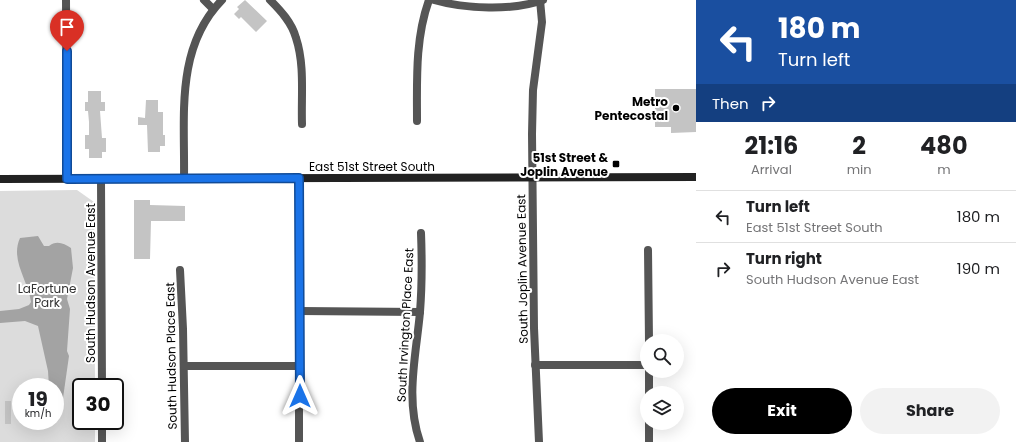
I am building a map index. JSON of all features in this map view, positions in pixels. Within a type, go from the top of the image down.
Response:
[{"type":"main road","name":"East 51st Street South","points":[[0,179],[696,177]]},
{"type":"street","points":[[66,0],[67,179]]},
{"type":"street","points":[[204,0],[213,10]]},
{"type":"street","points":[[184,178],[186,74],[188,62],[199,32],[213,10],[222,0]]},
{"type":"street","points":[[270,0],[284,15],[296,38],[300,60],[302,124]]},
{"type":"street","points":[[417,121],[418,42],[422,20],[429,0]]},
{"type":"street","points":[[434,0],[454,6],[478,8],[541,0]]},
{"type":"street","name":"South Joplin Avenue East","points":[[539,442],[535,365],[532,134],[533,90],[542,22],[541,0]]},
{"type":"street","points":[[299,178],[299,442]]},
{"type":"street","name":"South Hudson Avenue East","points":[[101,179],[102,378]]},
{"type":"street","name":"South Irvington Place East","points":[[420,442],[412,413],[411,392],[420,312],[421,233]]},
{"type":"street","points":[[648,250],[648,334]]},
{"type":"street","name":"South Hudson Place East","points":[[180,270],[184,366],[185,442]]},
{"type":"street","points":[[300,311],[420,312]]},
{"type":"street","points":[[535,365],[640,365]]},
{"type":"street","points":[[184,366],[300,366]]},
{"type":"street","points":[[102,430],[102,442]]},
{"type":"street","points":[[649,430],[649,442]]},
{"type":"green space","name":"LaFortune Park","points":[[77,190],[94,202],[95,378],[72,378],[72,430],[95,430],[95,442],[0,442],[0,191]]},
{"type":"shaded area","points":[[38,236],[44,246],[60,243],[71,248],[73,268],[67,299],[70,309],[67,351],[69,356],[64,391],[64,378],[48,378],[38,326],[25,321],[0,323],[0,311],[19,309],[29,305],[31,302],[18,262],[17,246],[20,238]]},
{"type":"building","points":[[245,0],[267,21],[256,32],[241,17],[239,19],[234,14],[239,9],[237,7]]},
{"type":"building","name":"Metro Pentecostal","points":[[655,89],[696,89],[696,132],[671,133],[671,127],[655,127]]},
{"type":"building","points":[[88,91],[101,91],[101,102],[105,102],[105,111],[100,111],[102,138],[106,138],[106,152],[102,152],[102,158],[89,158],[89,149],[85,149],[85,135],[89,135],[88,111],[85,111],[85,102],[88,102]]},
{"type":"building","points":[[146,100],[158,100],[158,112],[163,112],[163,135],[165,135],[165,146],[160,146],[160,152],[148,152],[147,125],[138,125],[138,117],[145,118]]},
{"type":"building","points":[[134,200],[150,200],[150,205],[185,206],[185,221],[151,221],[150,259],[134,259]]},
{"type":"building","points":[[5,401],[11,401],[11,424],[5,424]]},
{"type":"place","name":"Metro Pentecostal","points":[[676,108]]},
{"type":"place","name":"51st Street & Joplin Avenue","points":[[616,164]]},
{"type":"route","points":[[67,51],[67,179],[299,178],[300,396]]}]
